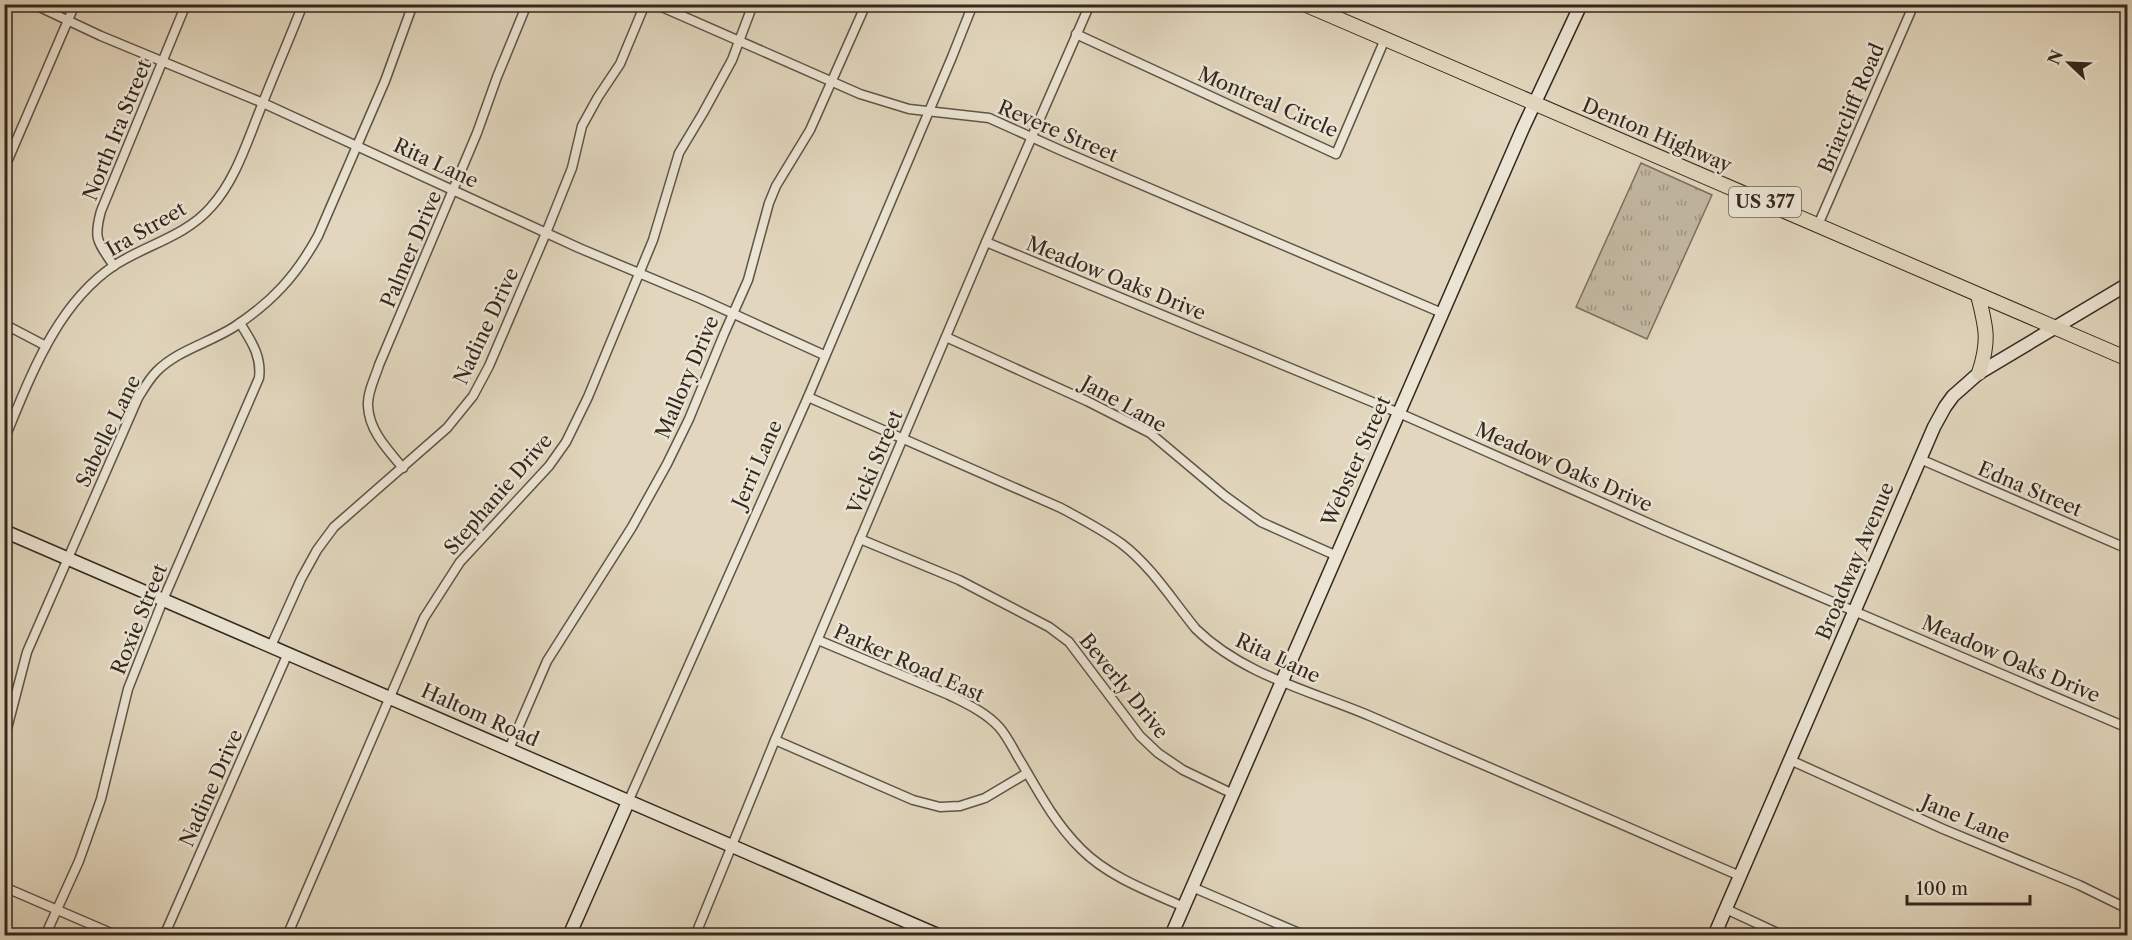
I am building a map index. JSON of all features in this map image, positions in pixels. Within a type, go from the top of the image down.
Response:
[{"type":"main road","name":"Denton Highway","points":[[1304,4],[1321,8],[1385,39],[2127,359]]},
{"type":"main road","name":"Webster Street","points":[[1172,936],[1523,128],[1581,4]]},
{"type":"main road","name":"Broadway Avenue","points":[[1714,936],[1920,459],[1945,407],[1957,392],[1978,373],[2127,284]]},
{"type":"main road","points":[[1978,295],[1987,333],[1985,355],[1978,373]]},
{"type":"main road","name":"Haltom Road","points":[[4,531],[940,936]]},
{"type":"main road","name":"Jerri Lane","points":[[569,936],[628,802]]},
{"type":"street","name":"Rita Lane","points":[[33,4],[68,22],[358,145],[546,233],[733,313],[824,355]]},
{"type":"street","points":[[4,169],[75,4]]},
{"type":"street","name":"North Ira Street","points":[[114,266],[99,244],[96,229],[101,211],[186,4]]},
{"type":"street","name":"Ira Street","points":[[4,440],[46,346],[72,306],[90,286],[114,266],[176,234],[197,220],[212,207],[223,192],[240,158],[303,4]]},
{"type":"street","name":"Sabelle Lane","points":[[4,740],[27,652],[128,418],[150,379],[169,362],[262,307],[291,279],[304,261],[318,237],[358,145],[404,33],[413,4]]},
{"type":"street","name":"Palmer Drive","points":[[403,468],[376,432],[368,405],[370,392],[527,4]]},
{"type":"street","name":"Nadine Drive","points":[[271,646],[301,579],[334,526],[447,428],[473,396],[489,366],[546,233],[572,168],[582,126],[620,64],[645,4]]},
{"type":"street","name":"Revere Street","points":[[655,4],[860,94],[909,109],[989,118],[1442,313]]},
{"type":"street","name":"Stephanie Drive","points":[[287,936],[424,618],[450,575],[549,466],[566,442],[588,397],[639,273],[662,212],[679,153],[719,86],[753,4]]},
{"type":"street","name":"Mallory Drive","points":[[509,749],[547,661],[632,527],[668,464],[748,280],[769,203],[776,186],[810,130],[866,4]]},
{"type":"street","name":"Jerri Lane","points":[[628,802],[808,397],[973,4]]},
{"type":"street","name":"Vicki Street","points":[[695,936],[860,539],[1090,4]]},
{"type":"street","name":"Briarcliff Road","points":[[1818,225],[1914,4]]},
{"type":"street","name":"Montreal Circle","points":[[1076,34],[1336,154],[1385,39]]},
{"type":"street","name":"Meadow Oaks Drive","points":[[986,242],[1399,412],[1664,530],[2127,728]]},
{"type":"street","name":"Roxie Street","points":[[45,936],[78,861],[101,799],[128,689],[163,600],[259,378],[258,353],[240,322]]},
{"type":"street","points":[[4,324],[46,346]]},
{"type":"street","name":"Jane Lane","points":[[946,337],[1087,400],[1150,433],[1225,496],[1261,522],[1337,556]]},
{"type":"street","name":"Rita Lane","points":[[808,397],[1061,508],[1122,544],[1140,561],[1206,639],[1240,662],[1740,876]]},
{"type":"street","name":"Edna Street","points":[[1920,459],[2127,549]]},
{"type":"street","name":"Beverly Drive","points":[[860,539],[959,580],[1049,627],[1069,642],[1140,736],[1158,753],[1183,770],[1233,794]]},
{"type":"street","name":"Parker Road East","points":[[818,640],[969,704],[987,716],[1000,729],[1055,819],[1081,849],[1101,866],[1125,881],[1184,907]]},
{"type":"street","name":"Nadine Drive","points":[[164,936],[288,653]]},
{"type":"street","points":[[775,740],[913,800],[940,807],[960,806],[985,798],[1027,773]]},
{"type":"street","name":"Jane Lane","points":[[1790,760],[2068,880],[2127,909]]},
{"type":"street","points":[[4,887],[118,936]]},
{"type":"street","points":[[1192,887],[1306,936]]},
{"type":"street","points":[[1726,909],[1784,936]]},
{"type":"green space","points":[[1641,163],[1712,195],[1647,339],[1576,307]]}]
